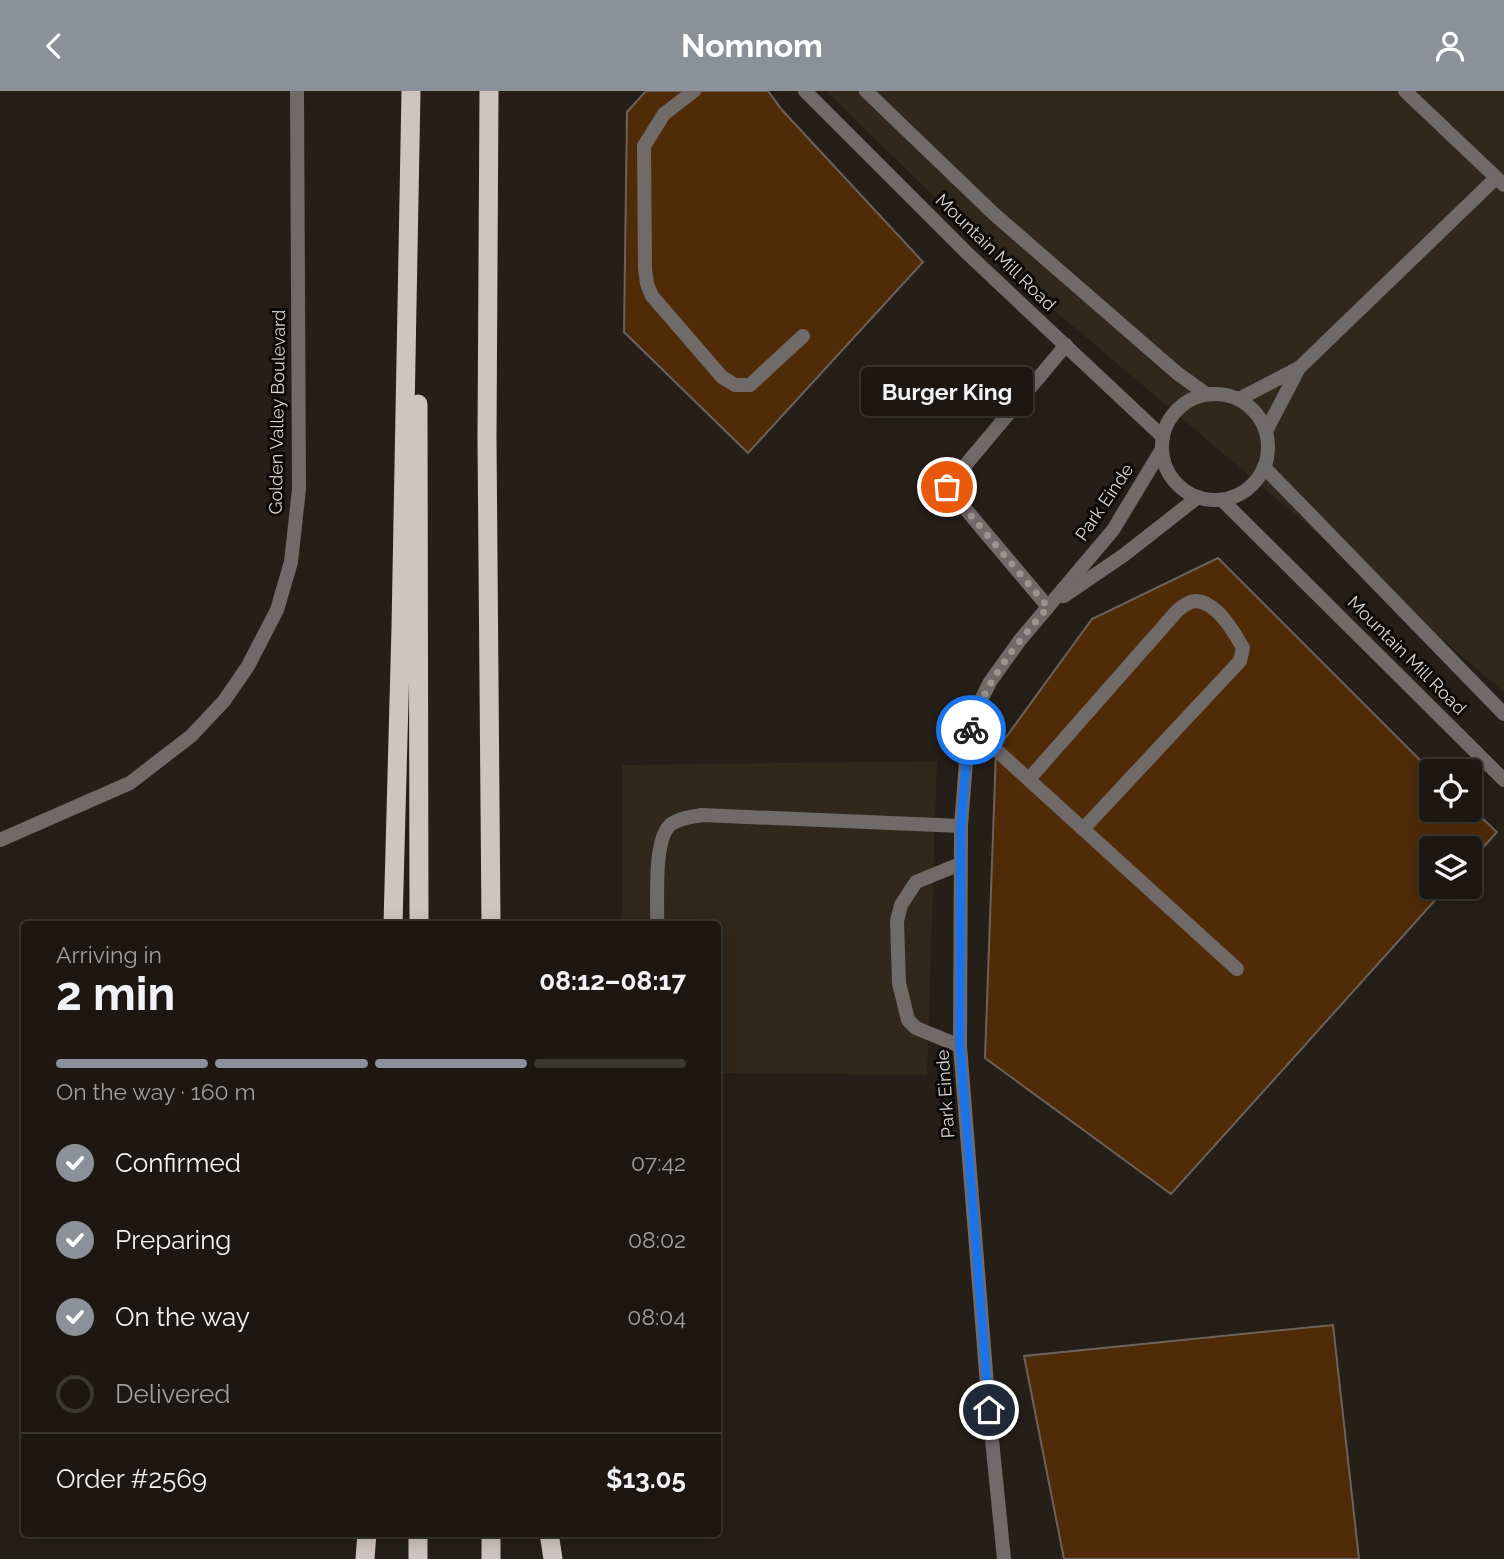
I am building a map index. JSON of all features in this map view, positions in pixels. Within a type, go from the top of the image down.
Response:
[{"type":"highway","points":[[393,921],[411,91]]},
{"type":"highway","points":[[417,91],[419,921]]},
{"type":"highway","points":[[489,91],[487,438],[491,921]]},
{"type":"highway","points":[[491,784],[502,921]]},
{"type":"highway","points":[[365,1559],[367,1537]]},
{"type":"highway","points":[[418,1537],[418,1559]]},
{"type":"highway","points":[[491,1537],[491,1559]]},
{"type":"highway","points":[[550,1537],[553,1559]]},
{"type":"street","name":"Golden Valley Boulevard","points":[[0,840],[130,783],[191,736],[224,701],[248,666],[276,610],[290,562],[299,489],[297,91]]},
{"type":"street","points":[[694,91],[664,114],[644,146],[645,268],[652,296],[722,377],[735,385],[750,385],[803,336]]},
{"type":"street","name":"Mountain Mill Road","points":[[805,91],[968,254],[1066,345],[1162,443]]},
{"type":"street","name":"Mountain Mill Road","points":[[866,91],[994,214],[1178,373],[1206,394]]},
{"type":"street","points":[[1239,399],[1299,368],[1500,182],[1405,91]]},
{"type":"street","points":[[1048,607],[947,487],[1066,345]]},
{"type":"street","points":[[1266,431],[1299,368]]},
{"type":"street","points":[[1206,394],[1223,394],[1239,399],[1260,418],[1266,431],[1268,449],[1264,467],[1257,479],[1247,490],[1222,500],[1198,497],[1184,490],[1172,479],[1165,465],[1162,443],[1168,422],[1178,409],[1191,399],[1206,394]]},
{"type":"street","name":"Park Einde","points":[[1004,1559],[989,1410],[960,1045],[960,864],[967,750],[980,702],[990,682],[1113,530],[1162,443]]},
{"type":"street","name":"Mountain Mill Road","points":[[1264,467],[1504,714]]},
{"type":"street","name":"Park Einde","points":[[1048,607],[1124,555],[1198,497]]},
{"type":"street","name":"Mountain Mill Road","points":[[1222,500],[1504,780]]},
{"type":"street","points":[[1029,779],[1177,611],[1185,604],[1196,601],[1218,613],[1243,647],[1240,661],[1083,829]]},
{"type":"street","points":[[972,728],[1237,969]]},
{"type":"street","points":[[657,921],[659,846],[668,827],[679,820],[702,815],[961,826]]},
{"type":"street","points":[[960,864],[916,882],[901,905],[897,921],[899,983],[908,1020],[916,1028],[960,1045]]},
{"type":"shaded area","points":[[826,91],[1504,91],[1504,692],[1028,288]]},
{"type":"shaded area","points":[[937,761],[927,1075],[721,1073],[721,921],[622,921],[622,765]]},
{"type":"building","points":[[646,91],[768,91],[782,110],[923,262],[748,453],[624,332],[627,112]]},
{"type":"building","points":[[1218,558],[1419,759],[1419,822],[1482,822],[1482,818],[1497,832],[1482,849],[1482,836],[1419,836],[1419,899],[1436,899],[1171,1194],[985,1058],[996,751],[1092,619]]},
{"type":"building","points":[[1333,1325],[1359,1559],[1064,1559],[1024,1356]]},
{"type":"way so far","points":[[947,487],[1048,607],[990,682],[971,730]]},
{"type":"place","name":"Burger King","points":[[947,487]]},
{"type":"route","points":[[971,730],[961,826],[960,1045],[989,1410]]}]
